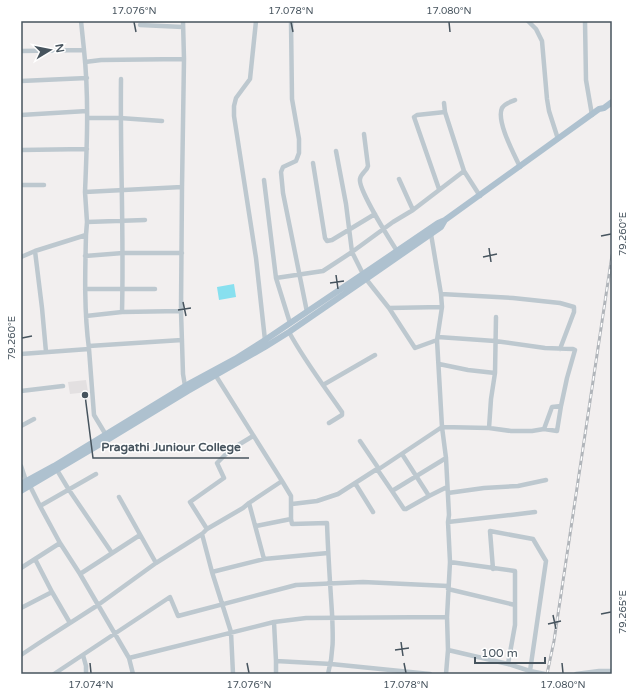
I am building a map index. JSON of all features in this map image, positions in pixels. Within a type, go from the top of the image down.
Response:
[{"type":"main road","points":[[26,484],[57,470],[289,332],[365,277],[397,251],[480,196],[592,115],[612,97]]},
{"type":"main road","points":[[599,109],[604,108],[612,102]]},
{"type":"main road","points":[[21,491],[26,484],[54,466],[186,386],[235,359],[307,312],[365,277],[441,227],[445,220]]},
{"type":"street","points":[[81,21],[87,78],[87,149],[85,192],[87,222],[85,256],[86,316],[94,415],[106,435]]},
{"type":"street","points":[[183,21],[184,59],[181,310],[183,374],[186,386]]},
{"type":"street","points":[[256,21],[250,79],[236,98],[234,116],[256,258],[266,340]]},
{"type":"street","points":[[291,21],[292,99],[299,139],[299,153],[296,161],[283,167],[281,172],[307,312]]},
{"type":"street","points":[[528,21],[536,29],[542,41],[547,99],[558,139]]},
{"type":"street","points":[[585,21],[586,80],[592,115]]},
{"type":"street","points":[[140,24],[183,27]]},
{"type":"street","points":[[21,51],[84,50]]},
{"type":"street","points":[[85,62],[101,60],[184,59]]},
{"type":"street","points":[[21,81],[87,78]]},
{"type":"street","points":[[121,79],[120,118],[123,253],[122,312]]},
{"type":"street","points":[[516,100],[505,105],[500,115],[502,124],[520,167]]},
{"type":"street","points":[[444,103],[445,112],[464,171],[480,196]]},
{"type":"street","points":[[21,115],[87,111]]},
{"type":"street","points":[[440,189],[414,117],[417,115],[445,112]]},
{"type":"street","points":[[87,118],[120,118],[162,121]]},
{"type":"street","points":[[364,134],[368,166],[367,170],[360,179],[360,185],[397,251]]},
{"type":"street","points":[[21,150],[87,149]]},
{"type":"street","points":[[336,151],[346,204],[352,252],[365,277],[389,308],[415,348],[438,338],[496,341],[545,348],[575,350],[567,378],[557,431],[544,429],[532,431],[511,431],[489,428],[442,428],[379,469],[360,441]]},
{"type":"street","points":[[313,163],[325,238],[327,241],[332,240],[375,214]]},
{"type":"street","points":[[276,278],[323,271],[393,222],[413,210],[464,171]]},
{"type":"street","points":[[399,179],[413,210]]},
{"type":"street","points":[[264,180],[276,278],[290,324]]},
{"type":"street","points":[[21,185],[44,184]]},
{"type":"street","points":[[85,192],[182,187]]},
{"type":"street","points":[[87,222],[145,220]]},
{"type":"street","points":[[431,234],[442,307],[438,338],[438,364],[448,487],[450,562],[446,674]]},
{"type":"street","points":[[21,257],[86,235]]},
{"type":"street","points":[[35,251],[46,352]]},
{"type":"street","points":[[85,256],[123,253],[182,252]]},
{"type":"street","points":[[85,289],[155,289]]},
{"type":"street","points":[[441,294],[513,298],[560,303],[574,307],[574,312],[560,349]]},
{"type":"street","points":[[389,308],[442,307]]},
{"type":"street","points":[[86,316],[122,312],[181,310]]},
{"type":"street","points":[[489,428],[495,373],[496,317]]},
{"type":"street","points":[[289,332],[342,413],[342,415],[329,423]]},
{"type":"street","points":[[21,354],[182,340]]},
{"type":"street","points":[[323,385],[374,355]]},
{"type":"street","points":[[438,364],[468,370],[495,373]]},
{"type":"street","points":[[216,376],[290,493],[292,504],[291,523],[327,523],[333,646],[328,674]]},
{"type":"street","points":[[21,391],[63,386]]},
{"type":"street","points":[[544,429],[552,407],[561,406]]},
{"type":"street","points":[[21,426],[34,419]]},
{"type":"street","points":[[207,529],[190,502],[224,478],[217,464],[230,450],[253,436]]},
{"type":"street","points":[[402,454],[429,496]]},
{"type":"street","points":[[392,491],[446,458]]},
{"type":"street","points":[[21,466],[26,484],[129,658],[131,674]]},
{"type":"street","points":[[292,504],[328,499],[377,469],[406,510],[429,496],[448,487]]},
{"type":"street","points":[[57,470],[112,553]]},
{"type":"street","points":[[40,506],[96,474]]},
{"type":"street","points":[[448,493],[484,488],[518,486],[546,480]]},
{"type":"street","points":[[21,655],[98,605],[156,563],[202,534],[207,529],[243,508],[249,502],[282,481]]},
{"type":"street","points":[[355,483],[373,512]]},
{"type":"street","points":[[119,498],[156,563]]},
{"type":"street","points":[[249,502],[264,559]]},
{"type":"street","points":[[448,522],[535,512]]},
{"type":"street","points":[[256,526],[291,519]]},
{"type":"street","points":[[494,569],[490,531],[533,539],[546,561],[530,671]]},
{"type":"street","points":[[202,534],[230,632],[233,674]]},
{"type":"street","points":[[80,574],[140,535]]},
{"type":"street","points":[[21,568],[60,543]]},
{"type":"street","points":[[212,572],[264,559],[328,553]]},
{"type":"street","points":[[35,559],[70,623]]},
{"type":"street","points":[[450,562],[515,572],[515,625],[508,664]]},
{"type":"street","points":[[54,674],[170,597],[178,616],[296,585],[363,582],[448,587],[515,605]]},
{"type":"street","points":[[21,608],[52,592]]},
{"type":"street","points":[[129,658],[274,622],[306,618],[447,617]]},
{"type":"street","points":[[274,622],[276,674]]},
{"type":"street","points":[[448,650],[545,674]]},
{"type":"street","points":[[83,655],[86,666],[86,674]]},
{"type":"street","points":[[276,661],[331,664],[379,671],[430,674]]},
{"type":"street","points":[[576,674],[612,671]]},
{"type":"shaded area","points":[[86,380],[88,392],[70,394],[68,382]]},
{"type":"water","points":[[234,284],[236,297],[219,300],[217,287]]},
{"type":"railway","points":[[547,674],[554,641],[612,255]]},
{"type":"place","name":"Pragathi Juniour College","points":[[85,395]]}]
